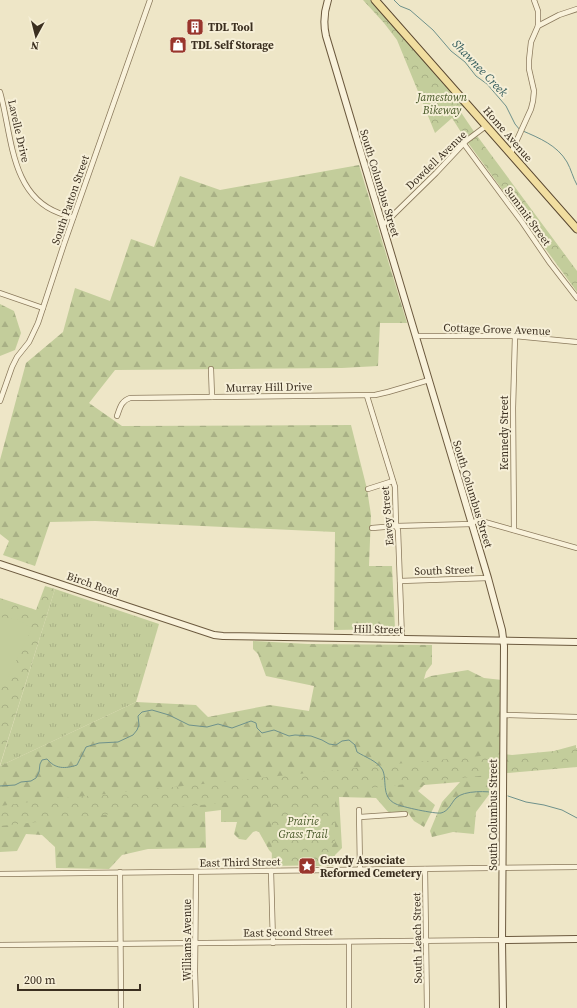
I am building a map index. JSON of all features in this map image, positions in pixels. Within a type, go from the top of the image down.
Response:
[{"type":"main road","name":"Home Avenue","points":[[375,0],[577,229]]},
{"type":"street","name":"South Patton Street","points":[[0,401],[17,357],[34,333],[150,0]]},
{"type":"street","name":"South Columbus Street","points":[[328,0],[324,13],[324,29],[488,578],[504,641],[503,1008]]},
{"type":"street","points":[[510,154],[531,110],[534,96],[529,66],[529,53],[533,36],[538,26],[538,11],[534,0]]},
{"type":"street","points":[[538,26],[559,15],[577,9]]},
{"type":"street","name":"Lavelle Drive","points":[[0,92],[5,108],[16,162],[24,183],[43,204],[59,213],[74,218]]},
{"type":"street","name":"Dowdell Avenue","points":[[383,225],[464,144],[486,126]]},
{"type":"street","name":"Summit Street","points":[[464,144],[577,298]]},
{"type":"street","points":[[0,293],[43,308]]},
{"type":"street","name":"Cottage Grove Avenue","points":[[416,336],[515,336],[577,342]]},
{"type":"street","name":"Kennedy Street","points":[[514,530],[513,408],[515,336]]},
{"type":"street","points":[[211,369],[212,397]]},
{"type":"street","name":"Murray Hill Drive","points":[[117,416],[122,403],[130,398],[368,396],[388,392],[429,380]]},
{"type":"street","name":"Eavey Street","points":[[368,396],[396,496],[396,526],[398,530],[402,639]]},
{"type":"street","points":[[368,489],[393,481]]},
{"type":"street","points":[[372,528],[472,524],[480,520],[577,548]]},
{"type":"street","name":"Birch Road","points":[[0,564],[180,624]]},
{"type":"street","name":"South Street","points":[[400,580],[488,578]]},
{"type":"street","name":"Hill Street","points":[[180,624],[229,637],[577,642]]},
{"type":"street","points":[[504,715],[577,717]]},
{"type":"street","points":[[359,810],[360,869]]},
{"type":"street","points":[[360,817],[405,814]]},
{"type":"street","name":"East Third Street","points":[[0,874],[577,867]]},
{"type":"street","name":"South Leach Street","points":[[425,868],[427,1008]]},
{"type":"street","points":[[271,871],[273,943]]},
{"type":"street","points":[[120,872],[121,1008]]},
{"type":"street","name":"Williams Avenue","points":[[196,872],[196,1008]]},
{"type":"street","name":"East Second Street","points":[[0,945],[577,939]]},
{"type":"street","points":[[348,942],[349,1008]]},
{"type":"green space","name":"Jamestown Bikeway","points":[[363,0],[375,0],[467,104],[460,111],[577,271],[577,292],[466,140],[452,118],[435,133],[397,40]]},
{"type":"green space","points":[[359,165],[407,323],[380,323],[378,366],[342,368],[115,370],[89,403],[122,426],[351,425],[367,489],[371,515],[369,566],[392,566],[395,629],[334,630],[335,532],[95,521],[50,522],[35,566],[3,555],[9,541],[0,534],[0,460],[26,363],[63,332],[75,288],[110,301],[131,239],[154,247],[180,176],[220,190]]},
{"type":"green space","points":[[0,304],[14,311],[21,333],[15,350],[0,356]]},
{"type":"green space","points":[[45,586],[55,589],[0,765],[0,598],[36,610]]},
{"type":"green space","points":[[55,589],[159,624],[136,702],[0,766]]},
{"type":"green space","points":[[0,617],[18,620],[32,628],[5,684],[2,685],[0,684]]},
{"type":"green space","points":[[253,641],[308,644],[432,645],[432,664],[426,672],[424,679],[431,676],[468,670],[484,678],[502,680],[501,754],[494,788],[476,812],[474,834],[453,832],[432,837],[430,831],[442,802],[460,782],[424,785],[418,791],[435,805],[424,827],[414,821],[408,813],[389,813],[376,798],[339,797],[342,848],[335,855],[333,866],[312,866],[309,859],[274,855],[269,850],[259,832],[256,831],[253,832],[246,840],[239,839],[234,834],[237,822],[221,822],[221,810],[205,812],[206,848],[148,849],[122,855],[109,869],[56,868],[55,847],[42,835],[26,834],[17,851],[0,852],[0,766],[136,702],[196,705],[208,717],[270,705],[309,711],[314,686],[266,676],[258,654],[253,649]]},
{"type":"green space","name":"Prairie Grass Trail","points":[[576,745],[577,767],[497,774],[335,792],[335,843],[332,844],[333,865],[272,866],[271,798],[0,826],[0,806],[405,763],[554,751]]},
{"type":"waterway","name":"Shawnee Creek","points":[[394,0],[400,6],[410,10],[433,30],[451,51],[465,62],[476,76],[487,84],[506,106],[515,124],[520,130]]},
{"type":"waterway","name":"Shawnee Creek","points":[[523,131],[535,136],[558,151],[567,162],[577,185]]},
{"type":"waterway","points":[[0,786],[15,785],[21,782],[31,781],[36,778],[42,760],[47,759],[53,765],[60,767],[77,765],[86,747],[99,743],[118,742],[133,735],[139,725],[138,716],[142,712],[152,710],[169,715],[189,725],[207,727],[218,724],[232,728],[251,721],[256,723],[257,728],[262,733],[274,730],[289,736],[311,736],[329,744],[336,745],[342,741],[349,740],[355,745],[357,752],[380,766],[384,773],[386,792],[391,801],[411,808],[441,813],[448,809],[460,795],[470,792],[498,793]]},
{"type":"waterway","points":[[508,796],[526,802],[562,810],[577,818]]},
{"type":"place","name":"TDL Tool","points":[[195,27]]},
{"type":"place","name":"TDL Self Storage","points":[[178,45]]},
{"type":"place","name":"Gowdy Associate Reformed Cemetery","points":[[307,866]]}]
